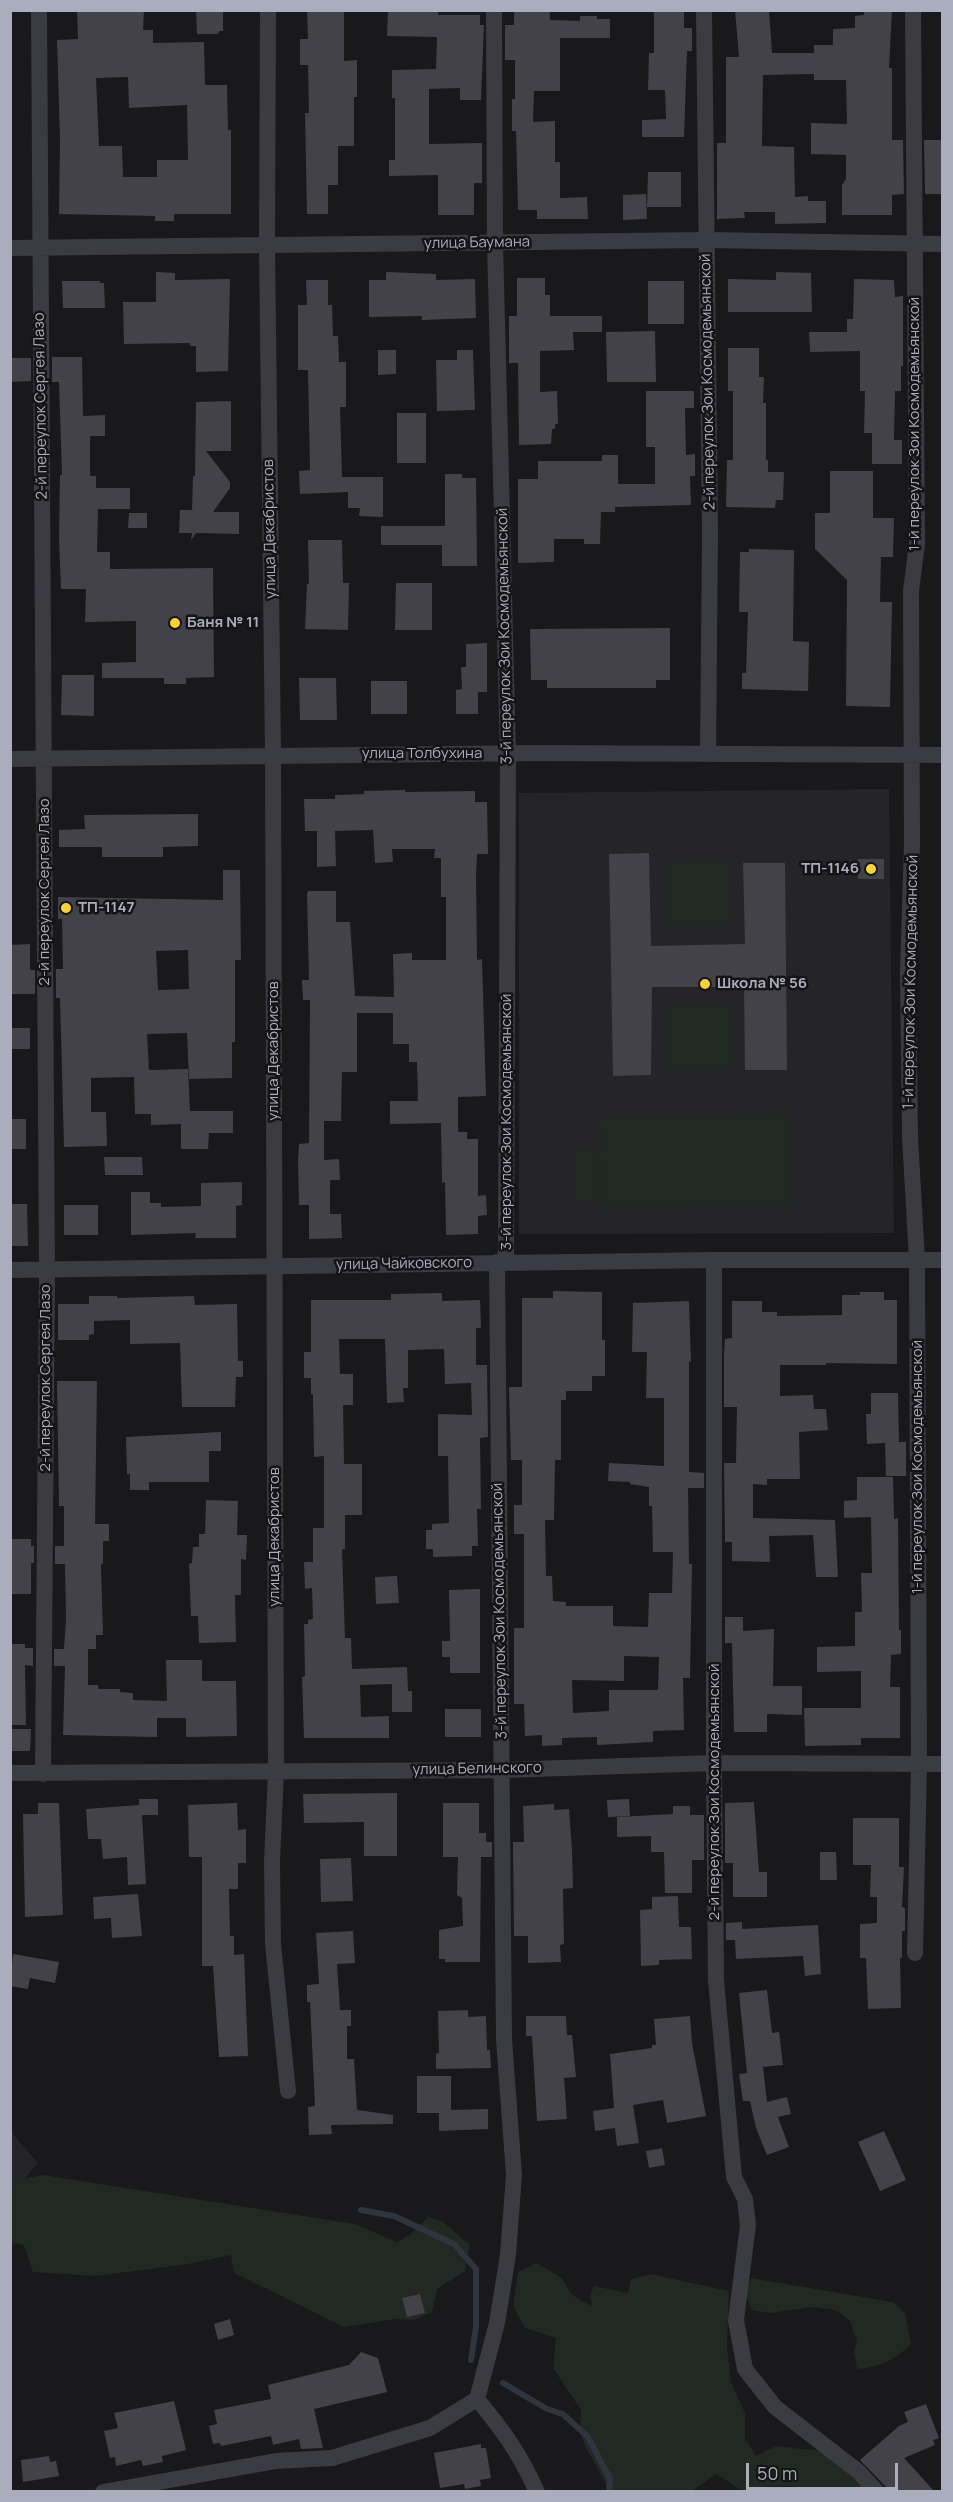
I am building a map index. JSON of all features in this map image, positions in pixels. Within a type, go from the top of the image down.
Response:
[{"type":"street","name":"2-й переулок Сергея Лазо","points":[[39,10],[47,1270],[43,1774]]},
{"type":"street","name":"улица Декабристов","points":[[268,10],[267,245],[273,755],[276,1771],[272,1862],[273,1944],[288,2091]]},
{"type":"street","name":"3-й переулок Зои Космодемьянской","points":[[477,2399],[499,2312],[508,2255],[514,2175],[504,2039],[501,1262],[508,753],[495,243],[494,10]]},
{"type":"street","name":"2-й переулок Зои Космодемьянской","points":[[704,10],[710,534],[708,754]]},
{"type":"street","name":"1-й переулок Зои Космодемьянской","points":[[913,10],[917,544],[911,591],[912,843],[908,972],[910,1137],[917,1260],[919,1764],[915,1953]]},
{"type":"street","name":"улица Баумана","points":[[10,248],[706,240],[942,244]]},
{"type":"street","name":"улица Толбухина","points":[[10,759],[508,753],[942,755]]},
{"type":"street","name":"2-й переулок Зои Космодемьянской","points":[[714,1260],[714,1763],[717,1980],[734,2177],[745,2199],[748,2225],[740,2273],[736,2320],[744,2369],[775,2407],[859,2472],[877,2492]]},
{"type":"street","name":"улица Чайковского","points":[[10,1270],[501,1262],[942,1260]]},
{"type":"street","name":"улица Белинского","points":[[10,1773],[502,1770],[714,1763],[942,1764]]},
{"type":"street","points":[[104,2492],[276,2461],[332,2458],[430,2428],[477,2399],[506,2433],[522,2458],[537,2492]]},
{"type":"shaded area","name":"Школа № 56","points":[[889,789],[894,1233],[519,1234],[519,793]]},
{"type":"shaded area","points":[[730,861],[730,923],[667,923],[667,862]]},
{"type":"shaded area","points":[[668,1005],[731,1005],[731,1067],[668,1067]]},
{"type":"shaded area","points":[[789,1114],[791,1204],[601,1207],[600,1117]]},
{"type":"shaded area","points":[[573,1147],[598,1147],[598,1200],[573,1200]]},
{"type":"shaded area","points":[[10,2131],[38,2163],[12,2193],[10,2193]]},
{"type":"shaded area","points":[[43,2175],[355,2224],[397,2242],[410,2235],[428,2217],[442,2221],[470,2245],[465,2271],[437,2289],[432,2312],[414,2320],[396,2319],[344,2327],[234,2273],[231,2255],[188,2264],[96,2276],[33,2272],[24,2245],[11,2243],[11,2181]]},
{"type":"shaded area","points":[[537,2263],[562,2278],[572,2295],[592,2306],[590,2295],[594,2286],[628,2293],[631,2279],[651,2274],[729,2291],[727,2347],[731,2382],[745,2413],[745,2438],[756,2456],[776,2446],[820,2451],[853,2474],[866,2491],[805,2491],[795,2486],[771,2486],[743,2491],[716,2474],[692,2491],[610,2491],[585,2446],[580,2431],[581,2410],[553,2368],[556,2338],[525,2328],[513,2306],[518,2272]]},
{"type":"shaded area","points":[[751,2278],[893,2302],[905,2313],[911,2344],[887,2362],[857,2369],[854,2352],[857,2341],[850,2321],[836,2310],[814,2307],[770,2313],[752,2310],[745,2293]]},
{"type":"building","points":[[77,10],[144,10],[143,30],[153,30],[153,43],[204,42],[205,85],[227,85],[228,130],[231,130],[231,214],[174,214],[174,221],[155,221],[155,216],[59,214],[60,139],[57,40],[78,39]],"holes":[[[128,77],[129,108],[187,105],[188,160],[157,160],[157,177],[123,177],[122,146],[99,146],[96,78]]]},
{"type":"building","points":[[196,10],[223,10],[223,31],[219,31],[218,34],[197,34]]},
{"type":"building","points":[[307,10],[344,10],[344,61],[357,60],[354,146],[338,146],[338,185],[328,185],[328,214],[307,214],[305,113],[309,113],[308,65],[300,65],[300,39],[308,39]]},
{"type":"building","points":[[388,10],[438,10],[438,15],[480,15],[480,25],[484,25],[481,100],[460,100],[460,88],[429,89],[429,144],[482,143],[482,183],[474,183],[474,215],[438,215],[438,175],[389,176],[389,160],[395,160],[395,98],[392,98],[392,70],[436,69],[437,37],[387,36]]},
{"type":"building","points":[[514,10],[550,10],[550,20],[580,21],[580,16],[610,19],[610,38],[560,38],[560,91],[534,91],[533,122],[555,121],[555,162],[560,162],[560,198],[587,197],[588,219],[537,219],[537,210],[518,210],[516,131],[512,131],[515,60],[505,60],[505,25],[514,25]]},
{"type":"building","points":[[654,10],[684,10],[684,28],[692,28],[692,51],[687,51],[684,137],[642,137],[642,120],[666,119],[665,90],[648,90],[649,53],[654,53]]},
{"type":"building","points":[[735,10],[769,10],[772,53],[814,53],[814,45],[833,45],[833,29],[855,28],[855,16],[864,15],[864,10],[892,10],[889,68],[892,68],[892,140],[903,140],[904,194],[892,195],[892,215],[842,215],[842,185],[846,179],[846,155],[811,154],[811,123],[847,124],[846,80],[814,80],[814,74],[763,75],[762,146],[794,147],[795,197],[808,196],[808,201],[826,201],[826,223],[775,224],[775,212],[744,212],[745,218],[717,219],[717,143],[726,143],[726,57],[739,57]]},
{"type":"building","points":[[924,140],[942,140],[942,194],[925,194]]},
{"type":"building","points":[[648,172],[681,172],[681,207],[647,207]]},
{"type":"building","points":[[646,194],[647,219],[623,220],[623,195]]},
{"type":"building","points":[[156,272],[175,273],[175,280],[230,279],[228,371],[196,372],[196,346],[190,346],[190,343],[124,344],[123,302],[156,302]]},
{"type":"building","points":[[386,272],[436,274],[436,280],[475,279],[476,318],[422,320],[422,316],[369,317],[369,280],[386,280]]},
{"type":"building","points":[[776,272],[811,273],[812,312],[728,312],[728,279],[776,280]]},
{"type":"building","points":[[517,278],[545,278],[545,295],[550,295],[550,316],[602,316],[602,332],[573,332],[574,350],[540,351],[540,392],[557,391],[558,424],[555,424],[555,429],[552,429],[551,444],[519,445],[518,363],[509,363],[509,316],[517,316]]},
{"type":"building","points":[[854,279],[894,280],[895,297],[903,296],[903,366],[901,366],[901,391],[895,391],[894,440],[902,440],[902,464],[872,464],[872,433],[864,433],[865,391],[860,391],[860,351],[810,352],[809,332],[847,332],[847,319],[853,319]]},
{"type":"building","points":[[306,280],[328,280],[328,305],[332,305],[333,336],[338,336],[339,362],[346,362],[346,407],[340,407],[342,477],[383,477],[383,517],[359,516],[360,508],[348,508],[348,492],[300,494],[299,471],[310,470],[308,370],[298,370],[298,305],[307,305]]},
{"type":"building","points":[[62,281],[100,281],[104,283],[105,308],[63,308]]},
{"type":"building","points":[[648,281],[684,281],[684,324],[648,324]]},
{"type":"building","points":[[655,331],[656,382],[607,382],[606,332]]},
{"type":"building","points":[[728,348],[759,348],[759,377],[764,377],[763,403],[766,403],[768,472],[784,472],[783,500],[776,500],[775,508],[726,507],[727,460],[733,460],[733,391],[728,391]]},
{"type":"building","points":[[378,350],[396,350],[396,374],[378,375]]},
{"type":"building","points":[[457,350],[473,350],[475,410],[437,411],[436,360],[457,360]]},
{"type":"building","points":[[52,357],[82,357],[83,416],[105,415],[105,436],[90,436],[90,476],[96,476],[96,488],[130,488],[130,509],[98,509],[97,552],[110,552],[110,569],[213,568],[214,677],[186,678],[186,684],[164,684],[164,678],[102,678],[102,663],[136,662],[136,621],[85,622],[86,589],[61,589],[59,539],[60,475],[62,475],[59,382],[52,382]]},
{"type":"building","points":[[10,358],[31,358],[31,381],[10,382]]},
{"type":"building","points":[[646,391],[694,391],[694,408],[685,408],[686,455],[695,454],[695,476],[690,476],[691,505],[615,507],[615,512],[601,512],[600,544],[584,544],[584,539],[554,539],[554,562],[518,563],[518,479],[538,479],[538,461],[602,461],[602,455],[618,455],[618,484],[655,484],[655,447],[646,447]]},
{"type":"building","points":[[231,401],[231,451],[206,451],[230,482],[230,488],[213,512],[239,512],[239,534],[196,533],[191,540],[192,533],[179,533],[180,510],[192,510],[196,402]]},
{"type":"building","points":[[397,413],[426,413],[426,463],[397,463]]},
{"type":"building","points":[[830,471],[873,471],[873,518],[894,518],[893,557],[881,557],[880,602],[892,602],[890,707],[846,706],[847,580],[815,549],[815,513],[830,513]]},
{"type":"building","points":[[445,474],[462,474],[462,478],[476,478],[477,566],[442,566],[442,545],[381,545],[381,526],[445,526]]},
{"type":"building","points":[[129,513],[147,513],[147,528],[128,528]]},
{"type":"building","points":[[308,540],[342,540],[343,583],[349,583],[348,630],[305,629],[307,584],[309,584]]},
{"type":"building","points":[[749,549],[794,550],[793,641],[809,642],[808,691],[742,689],[742,673],[746,673],[748,612],[739,612],[740,552],[749,552]]},
{"type":"building","points":[[396,583],[432,583],[432,630],[395,630]]},
{"type":"building","points":[[670,628],[670,680],[656,680],[656,688],[547,688],[547,680],[531,680],[530,629]]},
{"type":"building","points":[[487,643],[487,692],[478,692],[478,714],[456,714],[456,690],[462,689],[461,667],[466,667],[466,644]]},
{"type":"building","points":[[62,675],[94,675],[94,716],[61,715]]},
{"type":"building","points":[[299,678],[336,678],[337,720],[300,720]]},
{"type":"building","points":[[371,681],[407,681],[407,714],[371,714]]},
{"type":"building","points":[[405,790],[405,792],[475,791],[475,802],[487,802],[488,854],[477,854],[476,875],[477,960],[482,959],[486,1096],[458,1097],[458,1132],[467,1132],[467,1139],[478,1139],[478,1196],[486,1195],[487,1215],[478,1216],[478,1234],[446,1235],[441,1123],[390,1124],[390,1101],[418,1101],[417,1062],[409,1062],[409,1044],[393,1044],[393,1013],[357,1013],[357,1072],[342,1072],[341,1121],[324,1121],[324,1160],[339,1159],[340,1180],[330,1180],[330,1214],[341,1214],[342,1238],[309,1239],[309,1205],[299,1205],[298,1160],[299,1144],[309,1143],[310,1000],[303,1000],[302,980],[309,980],[308,891],[336,891],[336,922],[350,922],[355,996],[394,997],[393,954],[412,953],[412,960],[446,960],[446,897],[441,897],[441,858],[434,858],[435,849],[392,849],[393,862],[375,863],[373,830],[335,831],[336,866],[317,867],[317,831],[305,831],[304,799],[335,799],[335,795],[364,794],[364,791]]},
{"type":"building","points":[[198,814],[198,846],[163,847],[163,857],[102,857],[102,847],[59,847],[59,830],[85,829],[84,815]]},
{"type":"building","points":[[649,853],[651,946],[745,944],[743,863],[785,863],[787,1070],[745,1070],[744,987],[652,987],[651,1075],[613,1076],[609,854]]},
{"type":"building","name":"ТП-1146","points":[[858,859],[884,859],[884,879],[858,879]]},
{"type":"building","points":[[223,870],[240,870],[241,960],[235,960],[235,1042],[232,1042],[232,1078],[189,1079],[187,1033],[147,1034],[149,1070],[188,1069],[190,1111],[233,1111],[233,1133],[209,1133],[208,1149],[181,1149],[181,1124],[151,1125],[151,1114],[135,1114],[134,1077],[91,1078],[91,1112],[106,1112],[107,1146],[64,1147],[60,998],[56,998],[56,969],[63,969],[62,919],[58,919],[58,897],[223,900]],"holes":[[[188,950],[189,989],[158,990],[156,951]]]},
{"type":"building","points":[[30,944],[30,970],[35,970],[35,994],[10,994],[10,945]]},
{"type":"building","points":[[10,1028],[30,1028],[30,1049],[10,1049]]},
{"type":"building","points":[[10,1119],[26,1119],[26,1149],[10,1149]]},
{"type":"building","points":[[104,1157],[142,1157],[143,1175],[105,1175]]},
{"type":"building","points":[[242,1182],[242,1205],[236,1206],[236,1238],[195,1238],[196,1233],[131,1235],[131,1192],[150,1192],[150,1203],[161,1203],[161,1207],[201,1206],[201,1183]]},
{"type":"building","points":[[10,1204],[27,1204],[28,1246],[10,1246]]},
{"type":"building","points":[[64,1205],[98,1205],[98,1235],[64,1235]]},
{"type":"building","points":[[553,1291],[602,1292],[605,1376],[592,1376],[592,1391],[566,1391],[566,1400],[561,1400],[561,1460],[555,1460],[554,1520],[545,1520],[546,1576],[552,1576],[553,1601],[566,1602],[566,1606],[613,1606],[613,1626],[648,1627],[649,1593],[672,1593],[673,1552],[653,1552],[652,1506],[649,1506],[649,1487],[630,1484],[630,1482],[608,1481],[609,1463],[664,1466],[664,1398],[646,1398],[647,1352],[632,1352],[633,1303],[689,1301],[691,1362],[689,1361],[689,1472],[704,1473],[704,1488],[688,1488],[689,1564],[692,1564],[690,1678],[683,1678],[684,1730],[653,1731],[653,1742],[597,1745],[597,1737],[562,1738],[562,1745],[542,1746],[542,1735],[525,1736],[524,1704],[514,1704],[514,1628],[524,1628],[524,1534],[514,1534],[514,1505],[522,1505],[522,1460],[511,1460],[509,1387],[522,1387],[522,1298],[553,1298]],"holes":[[[624,1656],[659,1657],[658,1690],[609,1690],[609,1711],[573,1713],[572,1680],[624,1681]]]},
{"type":"building","points":[[860,1292],[884,1292],[884,1300],[897,1300],[897,1364],[780,1365],[780,1396],[813,1395],[814,1409],[826,1409],[828,1430],[799,1432],[800,1479],[767,1479],[767,1485],[753,1484],[753,1518],[835,1520],[838,1577],[816,1577],[813,1535],[769,1536],[770,1562],[732,1561],[732,1542],[725,1542],[724,1463],[736,1463],[737,1407],[724,1407],[724,1354],[725,1339],[732,1338],[732,1301],[762,1301],[762,1312],[777,1312],[777,1316],[842,1315],[842,1295],[860,1295]]},
{"type":"building","points":[[442,1293],[442,1301],[480,1300],[481,1328],[476,1328],[476,1365],[487,1365],[488,1437],[480,1438],[481,1509],[477,1509],[478,1546],[472,1546],[472,1556],[433,1557],[433,1549],[426,1549],[426,1530],[432,1530],[432,1524],[449,1523],[448,1456],[438,1456],[438,1414],[472,1415],[471,1383],[445,1384],[444,1349],[408,1350],[408,1388],[403,1388],[404,1402],[387,1403],[385,1339],[339,1339],[340,1374],[353,1374],[353,1405],[343,1405],[344,1464],[362,1464],[362,1515],[345,1515],[345,1549],[342,1549],[345,1638],[351,1638],[352,1669],[407,1667],[408,1691],[412,1691],[412,1712],[392,1712],[392,1684],[360,1685],[361,1717],[389,1716],[389,1738],[304,1738],[302,1677],[305,1676],[304,1624],[308,1624],[308,1620],[313,1619],[312,1588],[305,1589],[304,1562],[313,1562],[313,1528],[324,1528],[324,1456],[314,1457],[311,1378],[304,1378],[304,1352],[311,1352],[311,1300],[391,1300],[391,1294]]},
{"type":"building","points":[[89,1296],[117,1296],[117,1298],[194,1296],[195,1305],[237,1304],[238,1361],[243,1361],[243,1377],[236,1377],[235,1407],[182,1407],[180,1343],[130,1344],[130,1320],[94,1321],[94,1334],[89,1335],[89,1340],[58,1340],[58,1304],[89,1304]]},
{"type":"building","points":[[57,1381],[97,1381],[95,1524],[109,1524],[109,1541],[103,1541],[103,1564],[101,1564],[103,1635],[96,1635],[96,1649],[88,1649],[88,1685],[98,1685],[98,1689],[120,1689],[120,1692],[133,1693],[133,1700],[167,1701],[166,1660],[202,1660],[202,1681],[236,1681],[237,1736],[186,1737],[186,1718],[157,1718],[157,1737],[63,1735],[65,1666],[54,1666],[54,1649],[64,1649],[66,1619],[65,1564],[55,1564],[55,1546],[64,1546],[64,1506],[59,1506]]},
{"type":"building","points":[[871,1393],[898,1393],[899,1442],[906,1442],[906,1476],[886,1476],[885,1443],[867,1444],[866,1414],[871,1414]]},
{"type":"building","points":[[221,1432],[221,1451],[209,1451],[209,1482],[149,1482],[149,1490],[130,1490],[126,1437]]},
{"type":"building","points":[[857,1477],[893,1477],[894,1519],[898,1518],[901,1654],[891,1655],[890,1687],[900,1687],[900,1738],[861,1738],[861,1745],[805,1746],[804,1708],[861,1708],[861,1671],[817,1672],[817,1647],[855,1646],[855,1612],[862,1612],[861,1573],[872,1573],[871,1517],[844,1518],[844,1501],[857,1500]]},
{"type":"building","points":[[206,1500],[238,1501],[237,1535],[247,1535],[246,1560],[241,1559],[241,1595],[235,1595],[236,1642],[199,1643],[198,1616],[191,1616],[189,1564],[192,1563],[193,1547],[199,1547],[199,1534],[205,1534]]},
{"type":"building","points":[[10,1539],[31,1539],[31,1546],[34,1546],[34,1563],[31,1563],[31,1594],[10,1594]]},
{"type":"building","points":[[397,1576],[399,1603],[376,1604],[375,1577]]},
{"type":"building","points":[[480,1589],[480,1673],[450,1673],[450,1657],[442,1657],[442,1641],[450,1641],[449,1590]]},
{"type":"building","points":[[725,1617],[743,1617],[743,1631],[774,1629],[773,1686],[802,1686],[802,1715],[767,1714],[767,1732],[734,1732],[732,1643],[725,1643]]},
{"type":"building","points":[[10,1644],[25,1644],[25,1648],[33,1648],[33,1666],[25,1665],[26,1725],[10,1725]]},
{"type":"building","points":[[445,1709],[481,1709],[481,1737],[445,1737]]},
{"type":"building","points":[[12,1729],[31,1729],[30,1751],[12,1751]]},
{"type":"building","points":[[397,1793],[397,1856],[364,1856],[364,1822],[304,1823],[303,1794]]},
{"type":"building","points":[[139,1799],[158,1799],[158,1815],[142,1815],[146,1884],[128,1885],[127,1857],[103,1859],[101,1839],[88,1839],[86,1809],[139,1805]]},
{"type":"building","points":[[629,1799],[630,1816],[608,1817],[607,1800]]},
{"type":"building","points":[[754,1802],[759,1872],[767,1872],[767,1897],[733,1897],[733,1863],[725,1863],[725,1803]]},
{"type":"building","points":[[38,1803],[59,1803],[63,1915],[25,1917],[23,1814],[38,1814]]},
{"type":"building","points":[[237,1803],[238,1830],[246,1829],[246,1863],[238,1863],[238,1889],[229,1889],[230,1936],[234,1936],[234,1955],[244,1954],[248,2056],[219,2057],[213,1966],[202,1966],[202,1857],[189,1857],[188,1805]]},
{"type":"building","points":[[443,1803],[479,1803],[479,1833],[486,1833],[486,1842],[492,1842],[492,1857],[481,1857],[480,1962],[445,1962],[445,1959],[439,1959],[439,1930],[463,1926],[462,1898],[457,1895],[458,1857],[443,1857]]},
{"type":"building","points":[[554,1804],[554,1810],[569,1809],[572,1850],[573,1888],[563,1889],[564,1944],[560,1945],[561,1962],[528,1963],[528,1936],[514,1936],[513,1842],[524,1842],[523,1806]]},
{"type":"building","points":[[673,1806],[690,1806],[690,1815],[704,1815],[704,1860],[692,1860],[692,1893],[665,1893],[664,1852],[651,1852],[651,1836],[617,1837],[617,1817],[673,1814]]},
{"type":"building","points":[[853,1818],[899,1818],[899,1867],[904,1867],[902,1907],[905,1908],[905,1931],[902,1931],[902,1958],[900,1958],[901,2008],[868,2009],[866,1958],[860,1958],[860,1924],[877,1923],[877,1897],[870,1897],[871,1865],[853,1865]]},
{"type":"building","points":[[820,1852],[836,1852],[837,1880],[820,1880]]},
{"type":"building","points":[[351,1858],[353,1901],[321,1902],[320,1859]]},
{"type":"building","points":[[138,1894],[142,1936],[112,1938],[111,1918],[94,1919],[93,1897]]},
{"type":"building","points":[[678,1896],[679,1927],[691,1927],[692,1959],[659,1960],[659,1965],[641,1966],[640,1910],[652,1909],[652,1897]]},
{"type":"building","points":[[742,1922],[742,1929],[818,1925],[821,1974],[805,1976],[803,1956],[736,1959],[735,1940],[726,1940],[726,1923]]},
{"type":"building","points":[[353,1931],[355,1963],[337,1964],[340,2010],[351,2010],[351,2026],[347,2026],[347,2059],[354,2059],[357,2110],[393,2115],[393,2124],[331,2125],[332,2134],[309,2135],[308,2107],[315,2106],[310,2002],[307,2002],[307,1985],[319,1984],[316,1933]]},
{"type":"building","points":[[13,1954],[59,1962],[55,1983],[30,1978],[28,1989],[10,1986]]},
{"type":"building","points":[[767,1990],[772,2033],[779,2032],[783,2065],[763,2067],[767,2102],[787,2097],[791,2114],[778,2117],[789,2147],[767,2155],[756,2128],[750,2101],[743,2101],[739,2074],[747,2073],[739,1993]]},
{"type":"building","points":[[468,2010],[468,2017],[486,2016],[487,2050],[490,2050],[491,2068],[436,2069],[436,2054],[439,2053],[438,2011]]},
{"type":"building","points":[[526,2016],[566,2016],[567,2035],[572,2035],[576,2077],[564,2078],[567,2119],[537,2121],[532,2036],[526,2036]]},
{"type":"building","points":[[690,2016],[692,2043],[706,2116],[667,2123],[663,2100],[633,2105],[639,2143],[617,2146],[615,2128],[595,2131],[593,2111],[614,2108],[610,2054],[652,2048],[652,2045],[656,2045],[654,2019]]},
{"type":"building","points":[[417,2076],[451,2076],[451,2110],[488,2109],[488,2129],[439,2131],[439,2113],[417,2113]]},
{"type":"building","points":[[884,2131],[906,2180],[880,2191],[858,2142]]},
{"type":"building","points":[[662,2148],[665,2165],[649,2168],[646,2151]]},
{"type":"building","points":[[420,2294],[425,2313],[407,2317],[402,2298]]},
{"type":"building","points":[[230,2319],[234,2335],[218,2340],[214,2324]]},
{"type":"building","points":[[361,2352],[378,2358],[387,2392],[314,2409],[323,2448],[301,2449],[299,2439],[273,2445],[271,2436],[221,2446],[220,2443],[213,2444],[209,2426],[217,2424],[214,2410],[271,2399],[268,2385],[349,2365]]},
{"type":"building","points":[[174,2401],[186,2450],[162,2456],[163,2462],[143,2466],[141,2460],[116,2466],[115,2457],[110,2458],[104,2431],[118,2428],[114,2413]]},
{"type":"building","points":[[926,2404],[939,2438],[933,2440],[935,2445],[904,2458],[935,2492],[891,2492],[860,2460],[899,2426],[908,2422],[904,2412]]},
{"type":"building","points":[[481,2444],[481,2448],[486,2448],[491,2478],[480,2480],[481,2486],[465,2489],[464,2484],[440,2488],[434,2453]]},
{"type":"building","points":[[49,2456],[50,2462],[56,2461],[59,2476],[23,2482],[21,2460]]},
{"type":"waterway","points":[[361,2210],[394,2216],[454,2244],[476,2269],[476,2327],[471,2360]]},
{"type":"waterway","points":[[503,2383],[547,2409],[563,2414],[588,2437],[610,2479],[609,2492]]},
{"type":"place","name":"Баня № 11","points":[[175,623]]},
{"type":"place","name":"ТП-1146","points":[[871,869]]},
{"type":"place","name":"ТП-1147","points":[[66,908]]},
{"type":"place","name":"Школа № 56","points":[[705,984]]}]
